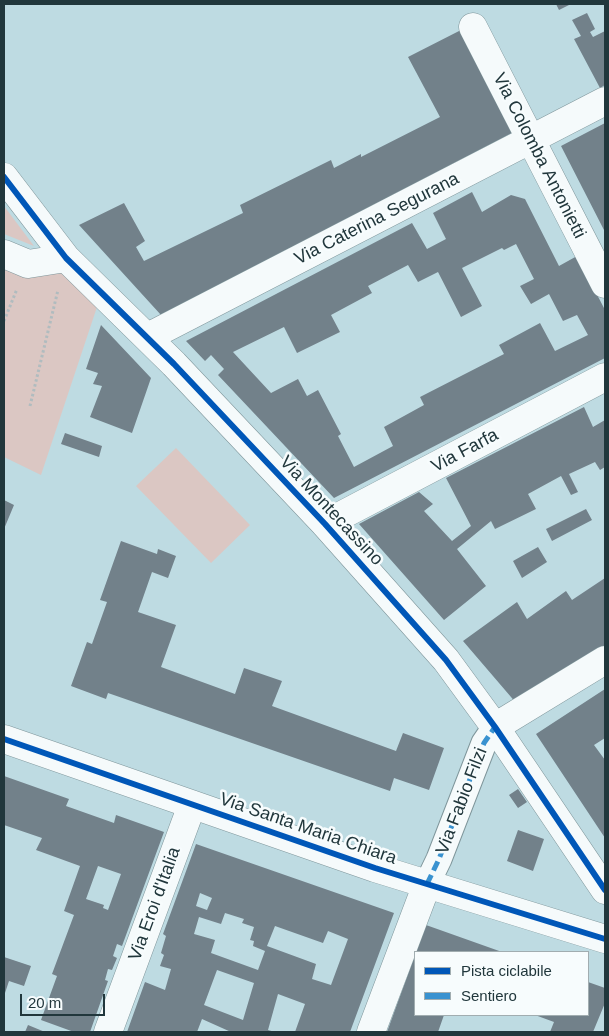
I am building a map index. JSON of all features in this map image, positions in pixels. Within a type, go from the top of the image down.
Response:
[{"type":"street","name":"Via Colomba Antonietti","points":[[473,27],[605,284]]},
{"type":"street","name":"Via Caterina Segurana","points":[[148,337],[605,102]]},
{"type":"street","name":"Via Montecassino","points":[[4,177],[66,258],[148,337],[325,524],[446,660],[495,727],[605,890]]},
{"type":"street","points":[[4,254],[28,264],[66,258]]},
{"type":"street","name":"Via Farfa","points":[[325,524],[605,377]]},
{"type":"street","name":"Via Fabio Filzi","points":[[427,884],[439,859],[484,743],[495,727],[605,660]]},
{"type":"street","name":"Via Santa Maria Chiara","points":[[4,739],[427,884],[605,939]]},
{"type":"street","name":"Via Eroi d'Italia","points":[[108,1032],[192,805]]},
{"type":"street","points":[[371,1032],[427,884]]},
{"type":"path","points":[[30,406],[66,258]]},
{"type":"shaded area","points":[[4,206],[34,246],[4,234]]},
{"type":"shaded area","points":[[4,266],[63,267],[99,301],[41,475],[4,457]]},
{"type":"shaded area","points":[[176,448],[250,525],[211,563],[136,486]]},
{"type":"building","points":[[556,4],[571,4],[559,10]]},
{"type":"building","points":[[587,13],[595,29],[590,32],[593,37],[605,31],[605,85],[600,88],[574,39],[581,36],[572,20]]},
{"type":"building","points":[[461,30],[514,132],[161,315],[79,225],[124,203],[145,241],[136,247],[144,261],[243,213],[240,205],[331,160],[334,168],[361,154],[361,157],[440,117],[408,57]]},
{"type":"building","points":[[605,123],[605,232],[561,146]]},
{"type":"building","points":[[472,192],[482,212],[511,195],[525,199],[559,266],[577,256],[605,310],[605,358],[334,498],[218,375],[224,369],[211,355],[205,361],[186,341],[412,223],[427,249],[446,239],[433,213]],"holes":[[[516,244],[534,279],[520,286],[531,304],[549,294],[563,321],[577,315],[588,335],[555,351],[540,323],[499,345],[504,354],[420,397],[424,405],[384,427],[393,446],[354,467],[338,436],[341,434],[318,390],[307,396],[298,379],[271,393],[233,352],[284,327],[297,353],[340,332],[331,315],[372,293],[368,286],[408,265],[418,282],[438,272],[461,317],[482,306],[462,268],[502,248],[504,250]]]},
{"type":"building","points":[[101,325],[151,378],[132,433],[90,417],[102,386],[93,384],[98,373],[86,369]]},
{"type":"building","points":[[584,407],[593,427],[605,420],[605,467],[600,470],[595,462],[569,474],[578,492],[571,495],[561,476],[528,494],[536,509],[495,529],[491,521],[457,549],[486,586],[444,620],[359,524],[419,492],[433,504],[424,511],[452,541],[471,526],[446,478]]},
{"type":"building","points":[[65,433],[102,446],[99,457],[61,444]]},
{"type":"building","points":[[4,500],[14,505],[4,529]]},
{"type":"building","points":[[586,509],[592,520],[552,541],[546,529]]},
{"type":"building","points":[[121,541],[157,554],[158,549],[176,556],[168,578],[152,572],[138,612],[176,625],[161,667],[235,694],[244,668],[282,681],[272,706],[396,751],[403,733],[444,748],[429,790],[394,778],[390,791],[108,693],[106,699],[71,686],[87,642],[92,644],[107,602],[100,600]]},
{"type":"building","points":[[538,547],[547,562],[522,578],[513,561]]},
{"type":"building","points":[[605,578],[605,647],[517,704],[463,641],[517,602],[527,619],[566,591],[572,600]]},
{"type":"building","points":[[605,689],[605,738],[594,745],[605,760],[605,838],[536,734]]},
{"type":"building","points":[[4,776],[69,799],[66,806],[114,823],[116,815],[164,832],[122,946],[117,944],[113,956],[117,958],[112,970],[108,969],[105,980],[108,981],[90,1032],[74,1032],[41,1020],[57,976],[52,974],[74,915],[64,911],[80,866],[36,850],[42,838],[4,825]],"holes":[[[98,866],[121,874],[108,910],[103,908],[104,905],[86,899]]]},
{"type":"building","points":[[518,789],[527,802],[518,808],[509,795]]},
{"type":"building","points":[[518,830],[544,839],[533,871],[507,861]]},
{"type":"building","points":[[196,844],[394,913],[350,1032],[295,1032],[305,1004],[278,994],[268,1030],[275,1032],[231,1032],[202,1019],[197,1032],[127,1032],[145,982],[165,990],[171,969],[160,966],[164,955],[161,953],[166,936],[163,934]],"holes":[[[200,893],[212,898],[207,910],[196,906]],[[225,913],[244,919],[242,923],[254,927],[250,940],[254,941],[253,946],[265,951],[258,970],[211,953],[215,940],[194,934],[199,917],[221,924]],[[275,926],[323,943],[328,931],[348,939],[331,985],[312,979],[316,964],[267,946]],[[217,970],[254,983],[243,1020],[204,1005]]]},
{"type":"building","points":[[426,925],[499,951],[416,951]]},
{"type":"building","points":[[4,957],[31,966],[24,986],[9,981],[4,996]]},
{"type":"building","points":[[414,958],[414,1016],[444,1016],[438,1032],[387,1032]]},
{"type":"building","points":[[589,982],[605,988],[605,1003],[593,1032],[550,1032],[554,1022],[538,1016],[589,1016]]},
{"type":"building","points":[[28,1025],[45,1032],[25,1032]]},
{"type":"marked path","points":[[427,884],[439,859],[484,743],[495,727]]},
{"type":"cycle path","points":[[4,177],[66,258],[174,364],[325,524],[446,660],[495,727],[605,890]]},
{"type":"cycle path","points":[[4,739],[375,868],[605,939]]}]
